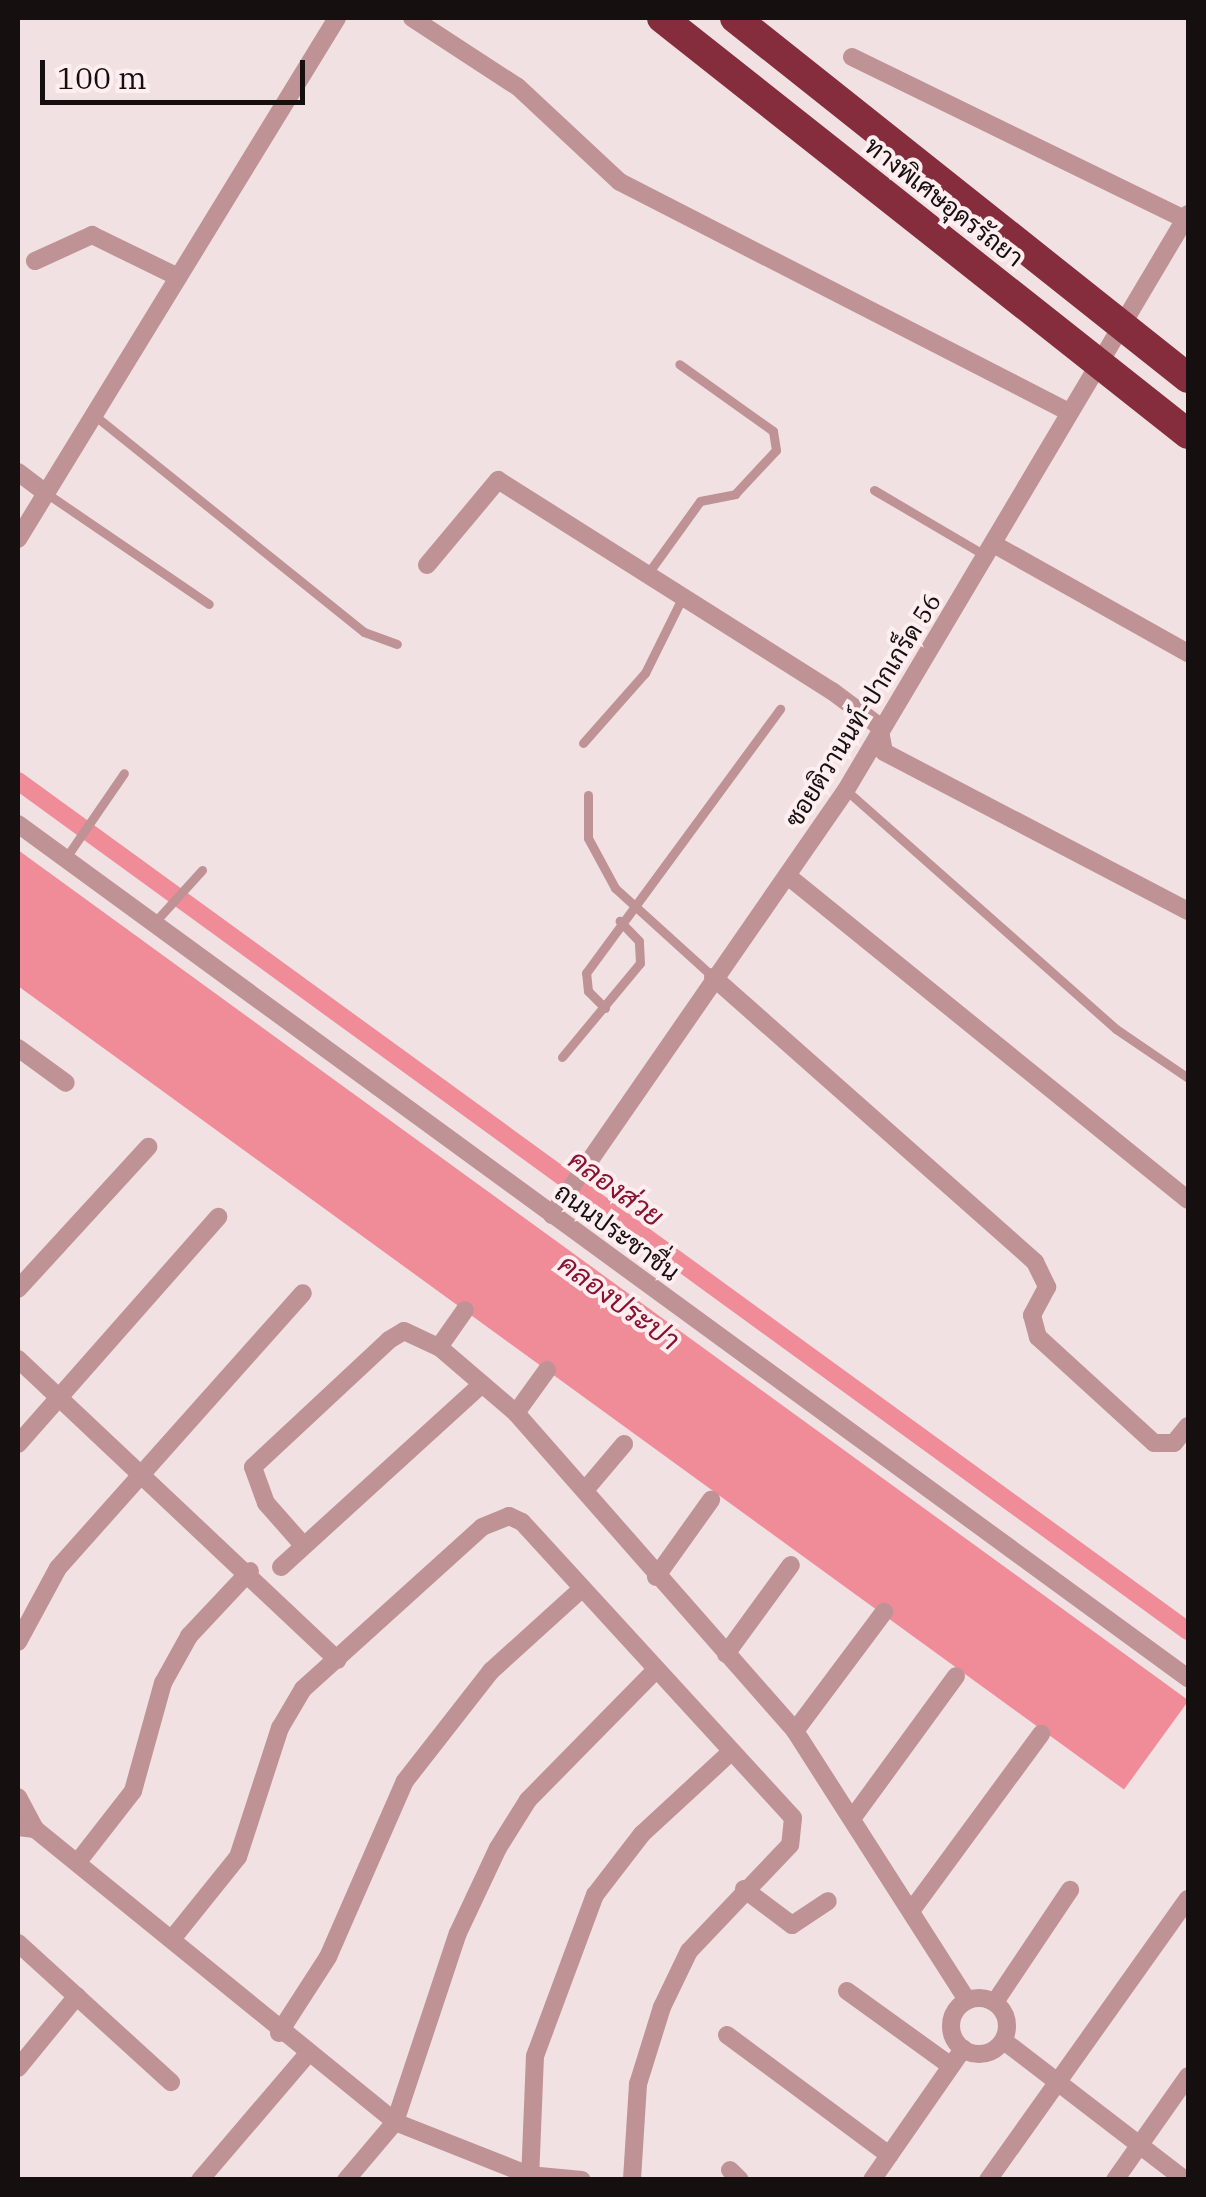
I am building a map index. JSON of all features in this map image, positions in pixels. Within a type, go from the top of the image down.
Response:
[{"type":"highway","name":"ทางพิเศษอุดรรัถยา","points":[[662,18],[1188,434]]},
{"type":"highway","name":"ทางพิเศษอุดรรัถยา","points":[[734,18],[1188,378]]},
{"type":"street","points":[[18,539],[337,18]]},
{"type":"street","points":[[412,18],[518,87],[620,182],[1067,411]]},
{"type":"street","points":[[852,57],[1187,218]]},
{"type":"street","name":"ซอยติวานนท์-ปากเกร็ด 56","points":[[552,1215],[846,790],[879,726],[993,552],[1067,411],[1187,218]]},
{"type":"street","points":[[35,261],[92,234],[178,277]]},
{"type":"street","points":[[18,472],[46,493]]},
{"type":"street","points":[[427,564],[498,480],[644,578],[740,628],[879,726],[884,752],[1188,911]]},
{"type":"street","points":[[993,552],[1188,654]]},
{"type":"street","name":"ถนนประชาชื่น","points":[[18,824],[1188,1678]]},
{"type":"street","points":[[789,876],[1188,1200]]},
{"type":"street","points":[[713,977],[1035,1262],[1047,1287],[1032,1314],[1038,1337],[1154,1443],[1174,1444],[1188,1426]]},
{"type":"street","points":[[18,1048],[66,1083]]},
{"type":"street","points":[[18,1290],[148,1147]]},
{"type":"street","points":[[18,1444],[218,1217]]},
{"type":"street","points":[[18,1642],[50,1579],[303,1293]]},
{"type":"street","points":[[439,1347],[465,1310]]},
{"type":"street","points":[[303,1545],[266,1503],[252,1467],[389,1340],[404,1331],[439,1347],[516,1413],[795,1732],[914,1907],[967,2000]]},
{"type":"street","points":[[18,1359],[250,1571],[337,1660]]},
{"type":"street","points":[[516,1413],[547,1370]]},
{"type":"street","points":[[281,1567],[482,1384]]},
{"type":"street","points":[[586,1489],[624,1444]]},
{"type":"street","points":[[656,1577],[711,1500]]},
{"type":"street","points":[[172,1939],[238,1858],[280,1728],[303,1689],[482,1527],[509,1516],[577,1593],[731,1752],[795,1830],[690,1951],[662,2007],[638,2084],[632,2180]]},
{"type":"street","points":[[726,1654],[791,1564]]},
{"type":"street","points":[[77,1863],[133,1791],[163,1683],[188,1636],[250,1571]]},
{"type":"street","points":[[279,2033],[328,1957],[404,1782],[491,1671],[577,1593]]},
{"type":"street","points":[[795,1732],[884,1612]]},
{"type":"street","points":[[346,2180],[395,2122],[458,1933],[498,1848],[528,1800],[654,1672]]},
{"type":"street","points":[[854,1816],[956,1676]]},
{"type":"street","points":[[914,1907],[1041,1734]]},
{"type":"street","points":[[530,2177],[534,2056],[596,1895],[642,1834],[731,1752]]},
{"type":"street","points":[[18,1797],[26,1828],[77,1863],[172,1939],[305,2058],[395,2122],[530,2177],[582,2180]]},
{"type":"street","points":[[744,1890],[792,1925],[828,1901]]},
{"type":"street","points":[[995,2002],[1070,1890]]},
{"type":"street","points":[[988,2180],[1188,1899]]},
{"type":"street","points":[[18,1943],[171,2082]]},
{"type":"street","points":[[847,1991],[951,2066]]},
{"type":"street","points":[[18,2068],[77,1996]]},
{"type":"street","points":[[967,2000],[995,2002]]},
{"type":"street","points":[[967,2000],[951,2024],[962,2049],[977,2054],[1004,2041]]},
{"type":"street","points":[[995,2002],[1007,2020],[1004,2041]]},
{"type":"street","points":[[727,2035],[889,2155]]},
{"type":"street","points":[[1004,2041],[1057,2086],[1185,2180]]},
{"type":"street","points":[[872,2180],[962,2049]]},
{"type":"street","points":[[200,2180],[305,2058]]},
{"type":"street","points":[[1115,2180],[1188,2076]]},
{"type":"lane","points":[[644,578],[700,501],[735,494],[776,450],[774,431],[679,364]]},
{"type":"lane","points":[[94,414],[364,632],[397,644]]},
{"type":"lane","points":[[874,490],[993,552]]},
{"type":"lane","points":[[46,493],[210,604]]},
{"type":"lane","points":[[583,743],[645,673],[681,600]]},
{"type":"lane","points":[[605,1008],[588,991],[586,973],[620,921],[634,908],[780,709]]},
{"type":"lane","points":[[65,859],[124,773]]},
{"type":"lane","points":[[846,790],[1116,1029],[1188,1078]]},
{"type":"lane","points":[[588,795],[588,838],[634,908],[713,977]]},
{"type":"lane","points":[[153,924],[202,870]]},
{"type":"lane","points":[[562,1057],[605,1008],[644,952],[620,921]]},
{"type":"water","name":"คลองประปา","points":[[18,850],[1188,1700],[1124,1790],[18,986]]},
{"type":"waterway","name":"คลองส่วย","points":[[18,781],[1188,1631]]}]
